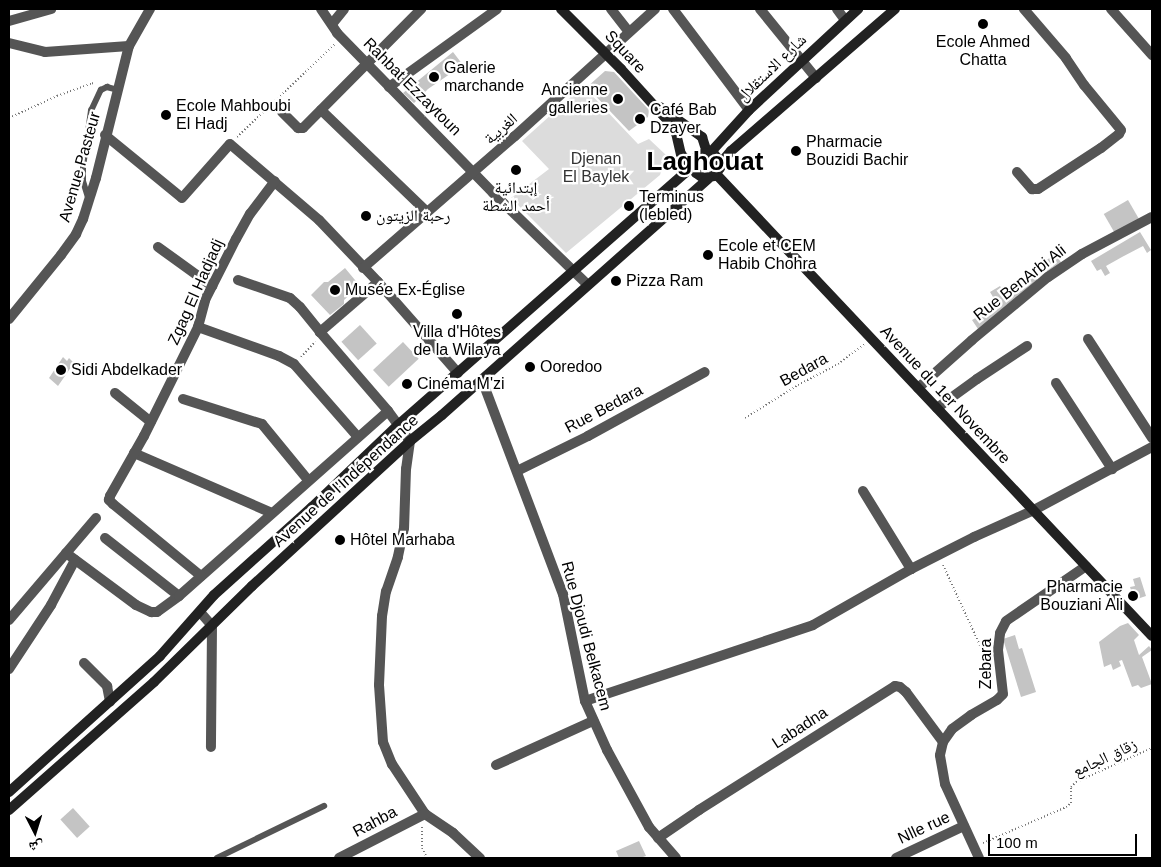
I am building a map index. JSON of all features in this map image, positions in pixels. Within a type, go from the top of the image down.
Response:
[{"type":"main road","name":"Square","points":[[561,9],[645,96]]},
{"type":"main road","name":"شارع الاستقلال","points":[[709,152],[801,60],[858,9]]},
{"type":"main road","points":[[645,96],[673,128],[683,157],[693,164],[696,173],[712,176],[731,151],[895,9]]},
{"type":"main road","points":[[645,96],[696,132],[705,141],[709,152],[717,157],[720,164]]},
{"type":"main road","points":[[693,164],[700,154],[709,152]]},
{"type":"main road","name":"Avenue de l'Indépendance","points":[[9,792],[160,656],[214,596],[312,507],[398,425],[574,272],[693,164]]},
{"type":"main road","name":"Avenue de l'Indépendance","points":[[9,810],[154,682],[252,586],[410,441],[482,380],[712,176]]},
{"type":"main road","name":"Avenue du 1er Novembre","points":[[712,176],[786,248],[1152,636]]},
{"type":"street","points":[[9,21],[50,9]]},
{"type":"street","name":"Avenue Pasteur","points":[[9,319],[76,234],[89,201],[128,46],[150,9]]},
{"type":"street","name":"Rahbat Ezzaytoun","points":[[321,9],[342,38],[588,285]]},
{"type":"street","points":[[332,24],[344,9]]},
{"type":"street","points":[[282,112],[298,128],[302,128],[422,9]]},
{"type":"street","points":[[390,87],[497,9]]},
{"type":"street","points":[[611,9],[629,32]]},
{"type":"street","name":"الغربية","points":[[363,268],[474,172],[655,9]]},
{"type":"street","points":[[673,9],[749,110]]},
{"type":"street","points":[[760,9],[816,78]]},
{"type":"street","points":[[837,9],[845,20]]},
{"type":"street","points":[[1017,172],[1035,190],[1101,148],[1117,136],[1121,130],[1084,85],[1066,58],[1024,9]]},
{"type":"street","points":[[1111,9],[1152,55]]},
{"type":"street","points":[[9,43],[45,52],[128,46]]},
{"type":"street","points":[[321,110],[427,212]]},
{"type":"street","points":[[105,135],[182,198],[230,144],[320,220],[378,282],[458,374]]},
{"type":"street","name":"Zgag El Hadjadj","points":[[201,576],[109,500],[198,327],[212,286],[250,214],[275,181]]},
{"type":"street","name":"Rue BenArbi Ali","points":[[918,388],[1048,277],[1082,254],[1152,218]]},
{"type":"street","points":[[158,247],[212,286]]},
{"type":"street","points":[[238,280],[290,298],[300,307],[388,411],[410,441],[406,469],[404,528],[398,557],[386,591],[382,616],[379,685],[381,732],[387,756],[425,814],[453,833],[480,858]]},
{"type":"street","points":[[321,334],[378,282]]},
{"type":"street","points":[[198,327],[279,356],[294,364],[358,437]]},
{"type":"street","points":[[1088,340],[1152,438]]},
{"type":"street","points":[[937,408],[1027,346]]},
{"type":"street","name":"Rue Bedara","points":[[517,471],[588,436],[705,372]]},
{"type":"street","name":"Rue Djoudi Belkacem","points":[[482,380],[563,594],[585,701],[593,721],[649,827],[676,858]]},
{"type":"street","points":[[1056,383],[1112,469]]},
{"type":"street","points":[[115,393],[150,422]]},
{"type":"street","points":[[183,399],[262,424],[308,480]]},
{"type":"street","points":[[66,553],[136,605],[150,612],[162,610],[388,411]]},
{"type":"street","points":[[585,701],[813,625],[911,569],[974,537],[1034,510],[1152,447]]},
{"type":"street","points":[[134,453],[272,513]]},
{"type":"street","points":[[863,491],[911,569]]},
{"type":"street","points":[[9,620],[96,518]]},
{"type":"street","points":[[105,538],[179,596]]},
{"type":"street","points":[[9,669],[52,605],[75,560]]},
{"type":"street","name":"Zebara","points":[[943,742],[952,729],[997,700],[1003,694],[998,650],[1000,633],[1006,622],[1086,566]]},
{"type":"street","points":[[200,612],[212,626],[211,747]]},
{"type":"street","points":[[84,663],[107,686],[110,702]]},
{"type":"street","name":"Labadna","points":[[658,838],[894,686],[900,686],[906,692],[943,742]]},
{"type":"street","points":[[496,765],[593,721]]},
{"type":"street","points":[[943,742],[940,755],[943,776],[980,858]]},
{"type":"street","name":"Rahba","points":[[339,858],[425,814]]},
{"type":"street","name":"Nlle rue","points":[[896,858],[964,826]]},
{"type":"lane","points":[[89,201],[82,181],[91,111],[101,90],[107,87],[118,90]]},
{"type":"lane","points":[[217,858],[324,806]]},
{"type":"path","points":[[230,144],[342,38]]},
{"type":"path","points":[[9,118],[57,96],[92,83],[107,87]]},
{"type":"path","points":[[294,364],[321,334]]},
{"type":"path","name":"Bedara","points":[[745,418],[798,385],[838,364],[872,339]]},
{"type":"path","points":[[939,556],[991,668]]},
{"type":"path","name":"زقاق الجامع","points":[[975,848],[1066,807],[1071,802],[1071,787],[1076,782],[1152,748]]},
{"type":"path","points":[[425,814],[422,848],[427,858]]},
{"type":"green space","name":"Djenan El Baylek","points":[[583,86],[638,144],[649,139],[666,155],[660,175],[566,253],[511,198],[549,169],[522,141]]},
{"type":"building","name":"Galerie marchande","points":[[453,52],[463,65],[428,89],[414,103],[403,93]]},
{"type":"building","name":"Ancienne galleries","points":[[605,71],[614,72],[649,110],[648,117],[629,131],[587,87]]},
{"type":"building","points":[[1128,200],[1139,219],[1115,233],[1104,214]]},
{"type":"building","points":[[1140,232],[1151,250],[1147,253],[1143,246],[1106,266],[1110,273],[1105,276],[1101,269],[1097,271],[1091,261]]},
{"type":"building","points":[[1055,254],[1063,265],[1043,280],[1035,269]]},
{"type":"building","name":"Musée Ex-Église","points":[[345,268],[360,286],[344,300],[344,304],[330,315],[311,295],[324,282],[328,282]]},
{"type":"building","points":[[1032,272],[1039,283],[978,329],[972,320],[981,315],[979,312],[996,302],[990,292],[1000,286],[1004,292],[1026,279],[1025,276]]},
{"type":"building","points":[[360,325],[377,344],[358,360],[341,342]]},
{"type":"building","points":[[403,342],[419,359],[389,387],[373,370]]},
{"type":"building","name":"Sidi Abdelkader","points":[[63,357],[67,361],[69,358],[74,363],[58,386],[49,378]]},
{"type":"building","points":[[1140,577],[1146,596],[1134,600],[1130,587],[1135,586],[1133,579]]},
{"type":"building","points":[[1128,623],[1139,635],[1134,640],[1139,655],[1149,646],[1152,650],[1142,657],[1152,684],[1141,688],[1138,685],[1132,687],[1122,660],[1119,661],[1121,666],[1113,670],[1111,664],[1104,667],[1099,642],[1120,626]]},
{"type":"building","points":[[1015,635],[1019,649],[1022,648],[1036,692],[1021,697],[1003,639]]},
{"type":"building","points":[[73,808],[90,827],[77,838],[60,819]]},
{"type":"building","points":[[639,841],[646,856],[640,858],[619,858],[616,851]]},
{"type":"place","name":"Ecole Ahmed Chatta","points":[[983,24]]},
{"type":"place","name":"Galerie marchande","points":[[434,77]]},
{"type":"place","name":"Ancienne galleries","points":[[618,99]]},
{"type":"place","name":"Ecole Mahboubi El Hadj","points":[[166,115]]},
{"type":"place","name":"Café Bab Dzayer","points":[[640,119]]},
{"type":"place","name":"Pharmacie Bouzidi Bachir","points":[[796,151]]},
{"type":"place","name":"إبتدائية أحمد الشطة","points":[[516,170]]},
{"type":"place","name":"Terminus (lebled)","points":[[629,206]]},
{"type":"place","name":"رحبة الزيتون","points":[[366,216]]},
{"type":"place","name":"Ecole et CEM Habib Chohra","points":[[708,255]]},
{"type":"place","name":"Pizza Ram","points":[[616,281]]},
{"type":"place","name":"Musée Ex-Église","points":[[335,290]]},
{"type":"place","name":"Villa d'Hôtes de la Wilaya","points":[[457,314]]},
{"type":"place","name":"Ooredoo","points":[[530,367]]},
{"type":"place","name":"Sidi Abdelkader","points":[[61,370]]},
{"type":"place","name":"Cinéma M'zi","points":[[407,384]]},
{"type":"place","name":"Hôtel Marhaba","points":[[340,540]]},
{"type":"place","name":"Pharmacie Bouziani Ali","points":[[1133,596]]},
{"type":"district","name":"Laghouat","points":[[705,162]]}]
